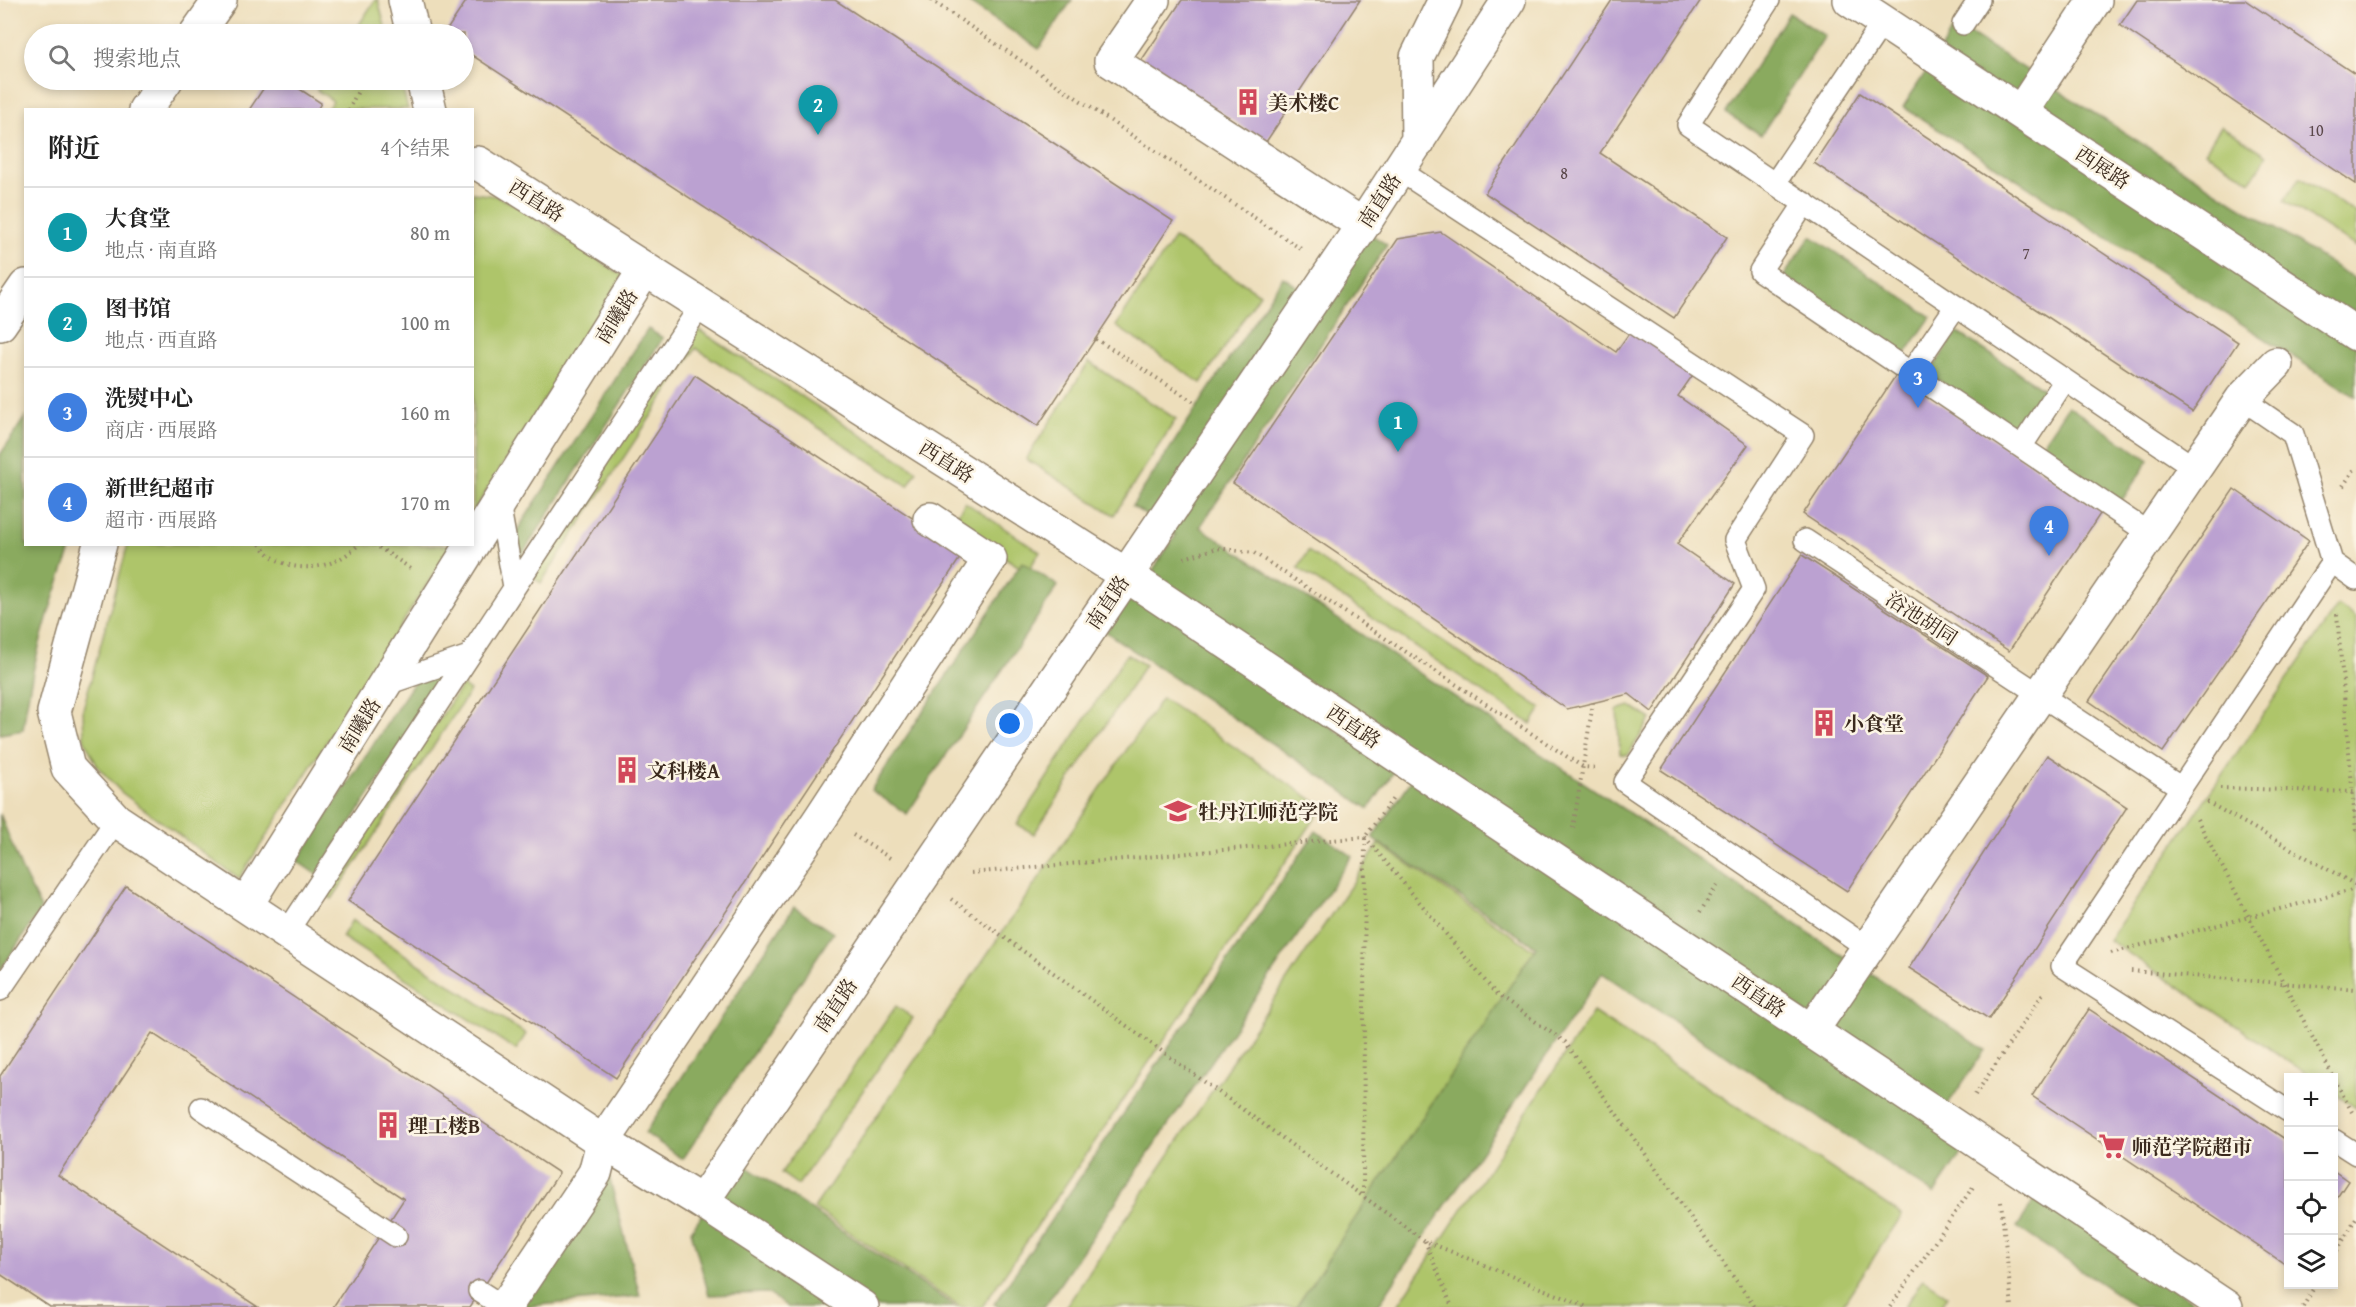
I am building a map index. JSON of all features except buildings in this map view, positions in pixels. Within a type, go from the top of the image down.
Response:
[{"type":"street","points":[[203,24],[220,0]]},
{"type":"street","points":[[405,0],[411,24]]},
{"type":"street","points":[[1153,0],[1111,61],[1363,225]]},
{"type":"street","points":[[1418,142],[1417,57],[1445,0]]},
{"type":"street","name":"南直路","points":[[702,1202],[1333,270],[1509,0]]},
{"type":"street","name":"西展路","points":[[1850,0],[2356,334]]},
{"type":"street","points":[[2021,112],[2095,0]]},
{"type":"street","points":[[146,108],[159,90]]},
{"type":"street","points":[[425,90],[430,108]]},
{"type":"street","name":"西直路","points":[[474,164],[478,163],[1126,575],[2226,1307]]},
{"type":"street","name":"南曦路","points":[[474,543],[645,269]]},
{"type":"street","points":[[1812,1030],[2242,399],[2276,363]]},
{"type":"street","points":[[496,1302],[595,1173],[603,1142],[822,816],[990,559],[930,519]]},
{"type":"street","points":[[99,546],[54,712],[68,768],[116,820],[603,1142],[702,1202],[862,1307]]},
{"type":"street","name":"南曦路","points":[[246,905],[472,546]]},
{"type":"lane","points":[[1769,0],[1688,124],[2195,468]]},
{"type":"lane","points":[[1963,24],[1979,0]]},
{"type":"lane","points":[[1775,183],[1883,22]]},
{"type":"lane","points":[[1399,170],[1803,435],[1735,540],[1754,589],[1625,782],[1868,948]]},
{"type":"lane","points":[[1805,203],[1760,271],[2150,534]]},
{"type":"lane","points":[[287,932],[701,305]]},
{"type":"lane","points":[[1911,372],[1956,306]]},
{"type":"lane","points":[[2021,447],[2065,380]]},
{"type":"lane","points":[[2242,399],[2294,434],[2332,562],[2356,579]]},
{"type":"lane","points":[[499,503],[514,587]]},
{"type":"lane","name":"浴池胡同","points":[[1805,540],[2180,787]]},
{"type":"lane","points":[[2284,1108],[2062,966],[2332,562]]},
{"type":"lane","points":[[384,685],[469,656]]},
{"type":"lane","points":[[0,990],[116,820]]},
{"type":"lane","points":[[201,1108],[396,1236]]},
{"type":"lane","points":[[2338,1143],[2356,1154]]},
{"type":"path","points":[[931,0],[1333,270]]},
{"type":"path","points":[[349,108],[359,90]]},
{"type":"path","points":[[1096,339],[1174,389]]},
{"type":"path","points":[[261,546],[264,551],[284,563],[306,568],[328,565],[349,555],[357,546]]},
{"type":"path","points":[[377,546],[444,590]]},
{"type":"path","points":[[1217,548],[1254,553],[1583,767],[1603,769]]},
{"type":"path","points":[[2332,562],[2356,832]]},
{"type":"path","points":[[1578,800],[1593,703]]},
{"type":"path","points":[[1363,1195],[1365,837],[1415,767]]},
{"type":"path","points":[[2180,787],[2356,792]]},
{"type":"path","points":[[2180,787],[2356,887]]},
{"type":"path","points":[[2180,787],[2356,1119]]},
{"type":"path","points":[[822,816],[921,878],[1425,1241],[1587,1307]]},
{"type":"path","points":[[921,878],[1365,837]]},
{"type":"path","points":[[1365,837],[1497,995],[1565,1042],[1755,1307]]},
{"type":"path","points":[[1680,943],[1736,857]]},
{"type":"path","points":[[1954,1126],[2062,966],[2356,887]]},
{"type":"path","points":[[2120,970],[2356,989]]},
{"type":"path","points":[[1890,1307],[1996,1154]]},
{"type":"path","points":[[1996,1154],[2012,1307]]},
{"type":"path","points":[[2338,1249],[2356,1218]]},
{"type":"path","points":[[1425,1241],[1452,1307]]},
{"type":"path","points":[[2303,1307],[2313,1289]]},
{"type":"green space","points":[[375,0],[378,0],[384,24],[359,24]]},
{"type":"green space","points":[[965,0],[1072,0],[1039,49]]},
{"type":"green space","points":[[1789,13],[1825,36],[1761,135],[1726,113]]},
{"type":"green space","points":[[1956,25],[2356,280],[2356,397],[1903,107]]},
{"type":"green space","points":[[317,90],[403,90],[408,108],[328,108],[333,101]]},
{"type":"green space","points":[[2221,126],[2267,155],[2251,181],[2205,152]]},
{"type":"green space","points":[[2300,177],[2356,213],[2356,247],[2284,201]]},
{"type":"green space","points":[[474,193],[496,196],[520,207],[623,276],[474,510]]},
{"type":"green space","points":[[1369,233],[1387,245],[1200,527],[1985,1050],[1946,1107],[1149,576],[1176,535],[1132,506],[1283,277],[1323,303]]},
{"type":"green space","points":[[1811,236],[1931,317],[1904,356],[1784,276]]},
{"type":"green space","points":[[1174,238],[1260,294],[1201,383],[1116,326]]},
{"type":"green space","points":[[696,328],[917,471],[908,486],[696,348],[541,583],[532,577]]},
{"type":"green space","points":[[648,329],[663,338],[516,564],[501,555]]},
{"type":"green space","points":[[1957,332],[2048,392],[2020,434],[1929,374]]},
{"type":"green space","points":[[1089,362],[1176,419],[1114,515],[1026,459]]},
{"type":"green space","points":[[2068,406],[2149,460],[2120,503],[2039,449]]},
{"type":"green space","points":[[24,419],[24,546],[73,546],[42,636],[26,706],[23,730],[0,734],[0,455]]},
{"type":"green space","points":[[965,502],[1040,552],[1027,572],[952,523]]},
{"type":"green space","points":[[127,546],[451,546],[239,879],[121,792],[98,767],[84,739],[83,709]]},
{"type":"green space","points":[[1308,551],[1541,708],[1531,724],[1298,568]]},
{"type":"green space","points":[[1022,562],[1058,586],[907,814],[871,790]]},
{"type":"green space","points":[[1133,593],[1395,770],[1369,809],[1106,632]]},
{"type":"green space","points":[[2338,605],[2356,618],[2356,1108],[2338,1095],[2338,1073],[2306,1073],[2109,940]]},
{"type":"green space","points":[[1127,654],[1145,665],[1034,834],[1017,824]]},
{"type":"green space","points":[[426,664],[446,677],[317,875],[297,861]]},
{"type":"green space","points":[[462,685],[470,691],[332,899],[322,893]]},
{"type":"green space","points":[[1162,698],[1323,807],[982,1307],[960,1307],[814,1208]]},
{"type":"green space","points":[[1630,706],[1651,719],[1628,755],[1620,754],[1617,710]]},
{"type":"green space","points":[[1417,772],[1970,1141],[1934,1194],[1602,973],[1377,1307],[1296,1307],[1536,947],[1372,838]]},
{"type":"green space","points":[[0,814],[21,868],[41,909],[0,971]]},
{"type":"green space","points":[[1316,831],[1352,856],[1044,1307],[999,1307],[994,1304]]},
{"type":"green space","points":[[1379,844],[1537,952],[1297,1307],[1066,1307]]},
{"type":"green space","points":[[794,907],[833,933],[683,1159],[645,1133]]},
{"type":"green space","points":[[352,920],[526,1034],[516,1050],[342,937]]},
{"type":"green space","points":[[896,1006],[913,1018],[798,1185],[781,1173]]},
{"type":"green space","points":[[1593,1012],[1902,1215],[1841,1307],[1397,1307]]},
{"type":"green space","points":[[738,1161],[956,1307],[788,1307],[767,1293],[709,1295],[691,1231]]},
{"type":"green space","points":[[608,1172],[640,1296],[516,1307]]},
{"type":"green space","points":[[2037,1197],[2202,1307],[2136,1307],[2017,1227]]},
{"type":"green space","points":[[1923,1279],[1948,1296],[1940,1307],[1904,1307]]},
{"type":"place","name":"美术楼C","points":[[1248,102]]},
{"type":"place","name":"图书馆","points":[[818,135]]},
{"type":"place","name":"洗熨中心","points":[[1918,408]]},
{"type":"place","name":"大食堂","points":[[1398,452]]},
{"type":"place","name":"新世纪超市","points":[[2049,556]]},
{"type":"place","name":"小食堂","points":[[1824,723]]},
{"type":"place","name":"文科楼A","points":[[627,770]]},
{"type":"place","name":"牡丹江师范学院","points":[[1178,811]]},
{"type":"place","name":"理工楼B","points":[[388,1125]]},
{"type":"place","name":"师范学院超市","points":[[2112,1146]]}]
